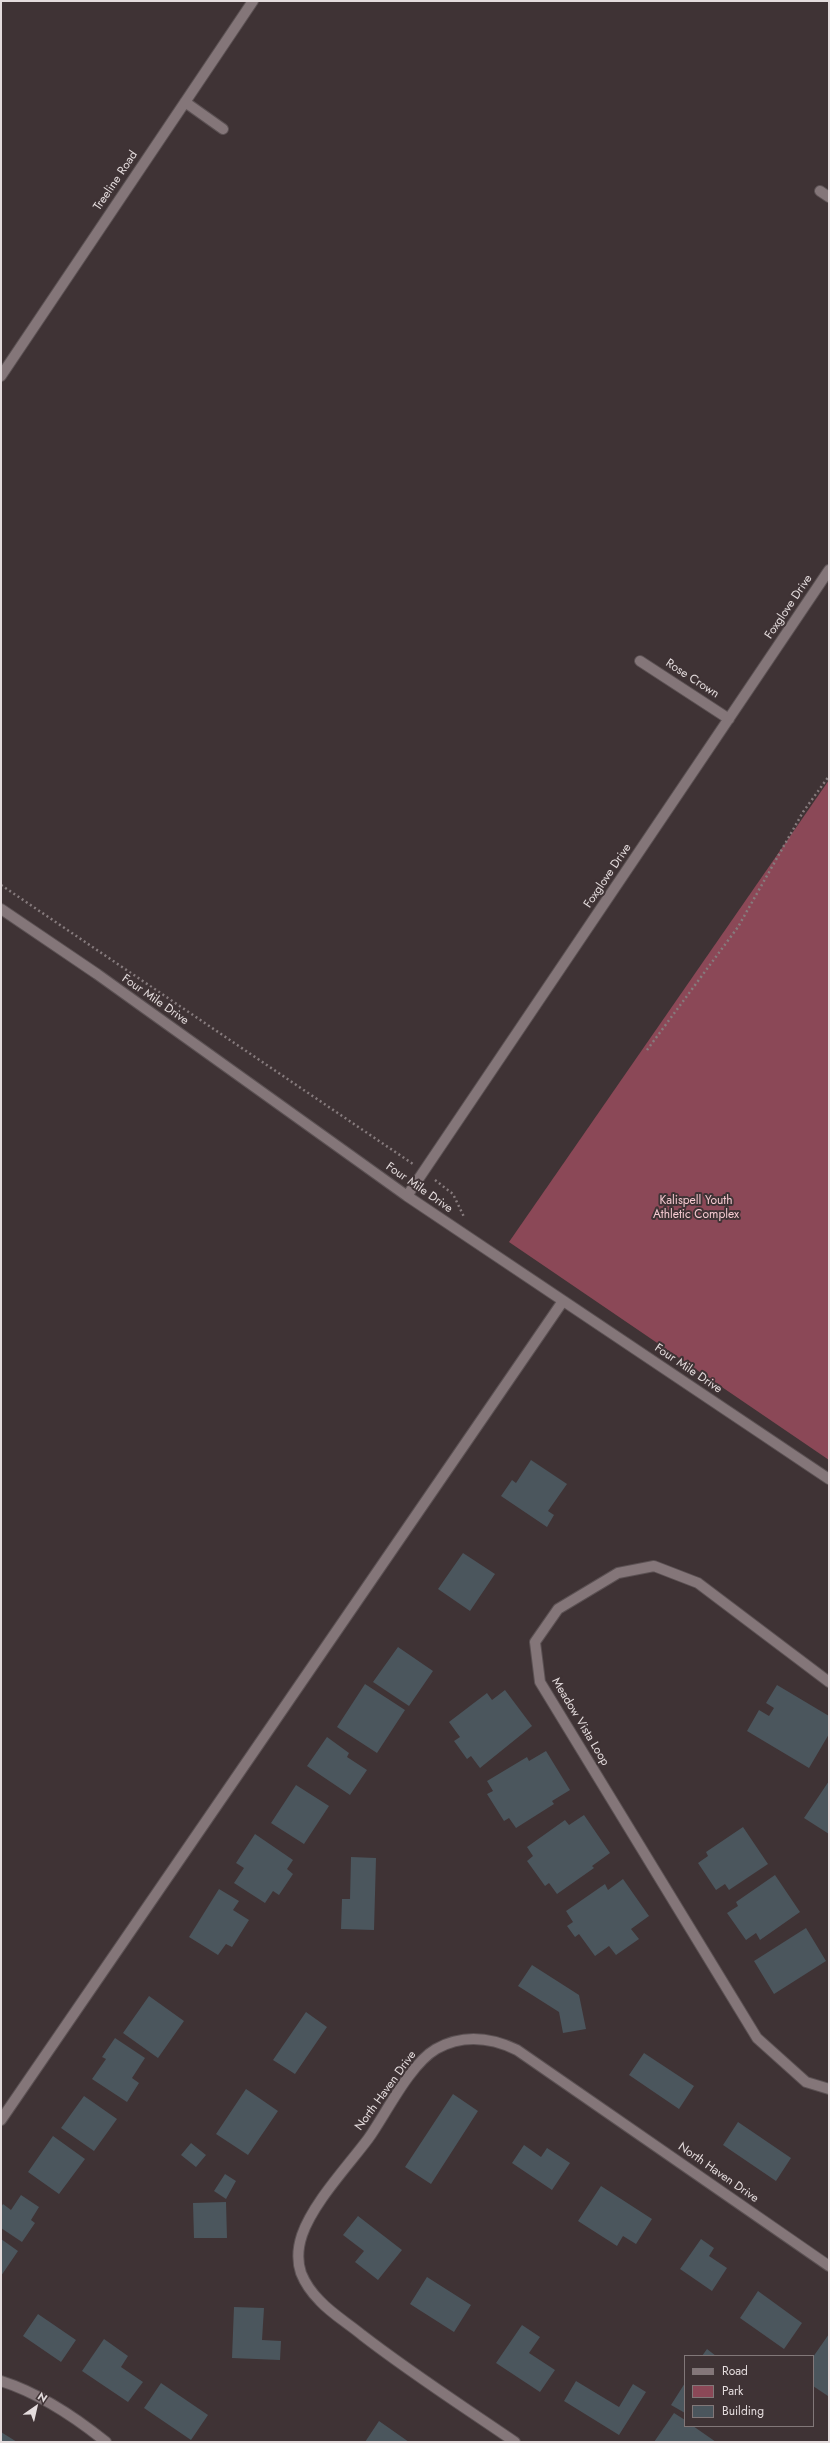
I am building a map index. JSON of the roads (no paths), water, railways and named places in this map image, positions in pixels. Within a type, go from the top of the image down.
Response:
[{"type":"street","name":"Treeline Road","points":[[1,376],[253,1]]},
{"type":"street","points":[[185,102],[223,129]]},
{"type":"street","points":[[820,191],[829,197]]},
{"type":"street","name":"Foxglove Drive","points":[[407,1196],[829,570]]},
{"type":"street","name":"Rose Crown","points":[[640,661],[729,719]]},
{"type":"street","name":"Four Mile Drive","points":[[1,909],[97,974],[407,1196],[829,1479]]},
{"type":"street","points":[[1,2120],[563,1301]]},
{"type":"street","name":"Meadow Vista Loop","points":[[829,1682],[698,1583],[654,1566],[618,1573],[558,1609],[534,1642],[540,1682],[757,2038],[806,2082],[829,2089]]},
{"type":"street","name":"North Haven Drive","points":[[515,2442],[379,2348],[320,2302],[309,2288],[300,2272],[298,2254],[302,2236],[310,2218],[342,2170],[368,2139],[416,2067],[434,2050],[459,2040],[473,2039],[503,2043],[517,2050],[829,2266]]},
{"type":"street","points":[[1,2380],[25,2389],[91,2430],[106,2442]]},
{"type":"park label","name":"Kalispell Youth Athletic Complex","points":[[696,1208]]}]
